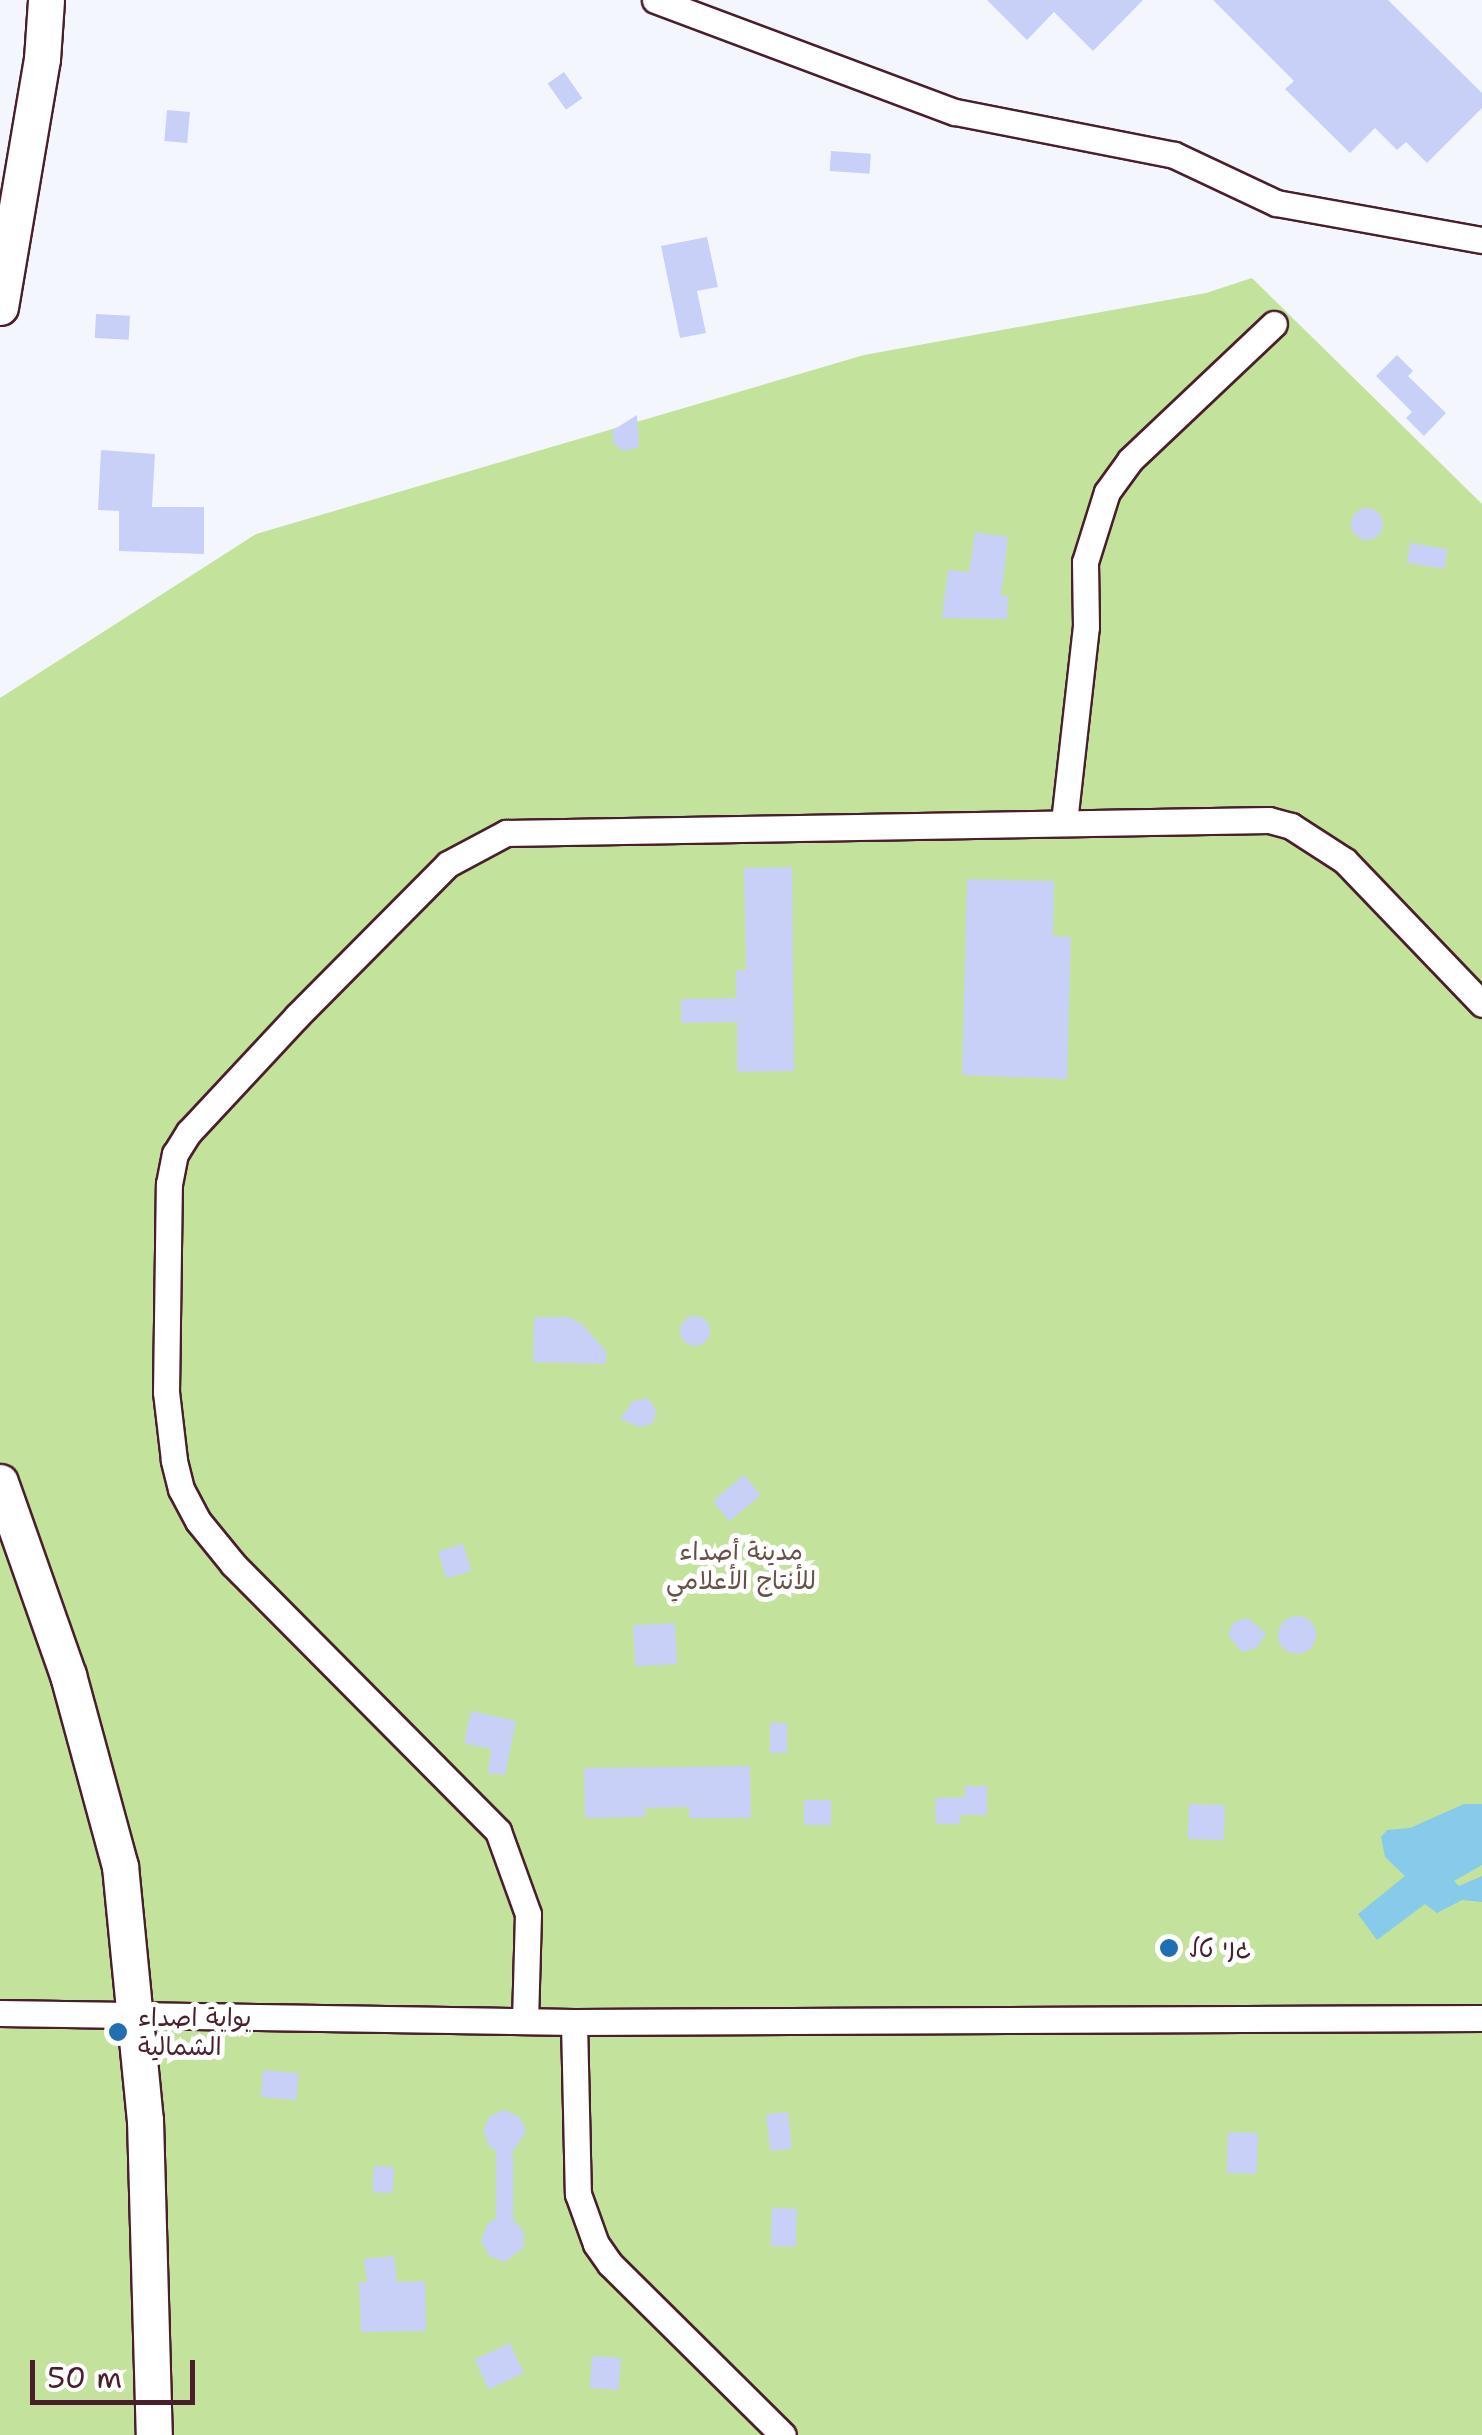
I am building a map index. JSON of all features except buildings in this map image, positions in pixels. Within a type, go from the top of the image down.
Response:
[{"type":"main road","points":[[0,307],[42,59],[46,0]]},
{"type":"main road","points":[[0,1482],[68,1675],[120,1866],[145,2120],[154,2435]]},
{"type":"street","points":[[656,0],[954,112],[1174,155],[1276,202],[1482,240]]},
{"type":"street","points":[[1064,822],[1086,627],[1085,562],[1108,492],[1130,460],[1274,324]]},
{"type":"street","points":[[525,2021],[528,1914],[498,1831],[233,1564],[198,1521],[182,1489],[166,1392],[169,1184],[175,1154],[189,1132],[297,1016],[448,864],[486,840],[528,830],[1064,822],[1269,820],[1291,826],[1344,861],[1482,1004]]},
{"type":"street","points":[[0,2012],[134,2018],[574,2022],[1482,2018]]},
{"type":"street","points":[[574,2022],[578,2194],[596,2244],[610,2264],[783,2435]]},
{"type":"green space","name":"مدينة أصداء للأنتاج الأعلامي","points":[[1252,278],[1482,504],[1482,2435],[0,2435],[0,698],[256,534],[864,355],[1206,293]]},
{"type":"water","points":[[1464,1804],[1482,1804],[1482,1865],[1454,1881],[1459,1886],[1482,1876],[1482,1902],[1462,1900],[1437,1913],[1425,1904],[1377,1940],[1358,1914],[1405,1876],[1385,1857],[1381,1837],[1387,1830],[1410,1828]]},
{"type":"place","name":"גני טל","points":[[1169,1948]]},
{"type":"place","name":"بوابة اصداء الشمالية","points":[[118,2032]]}]
